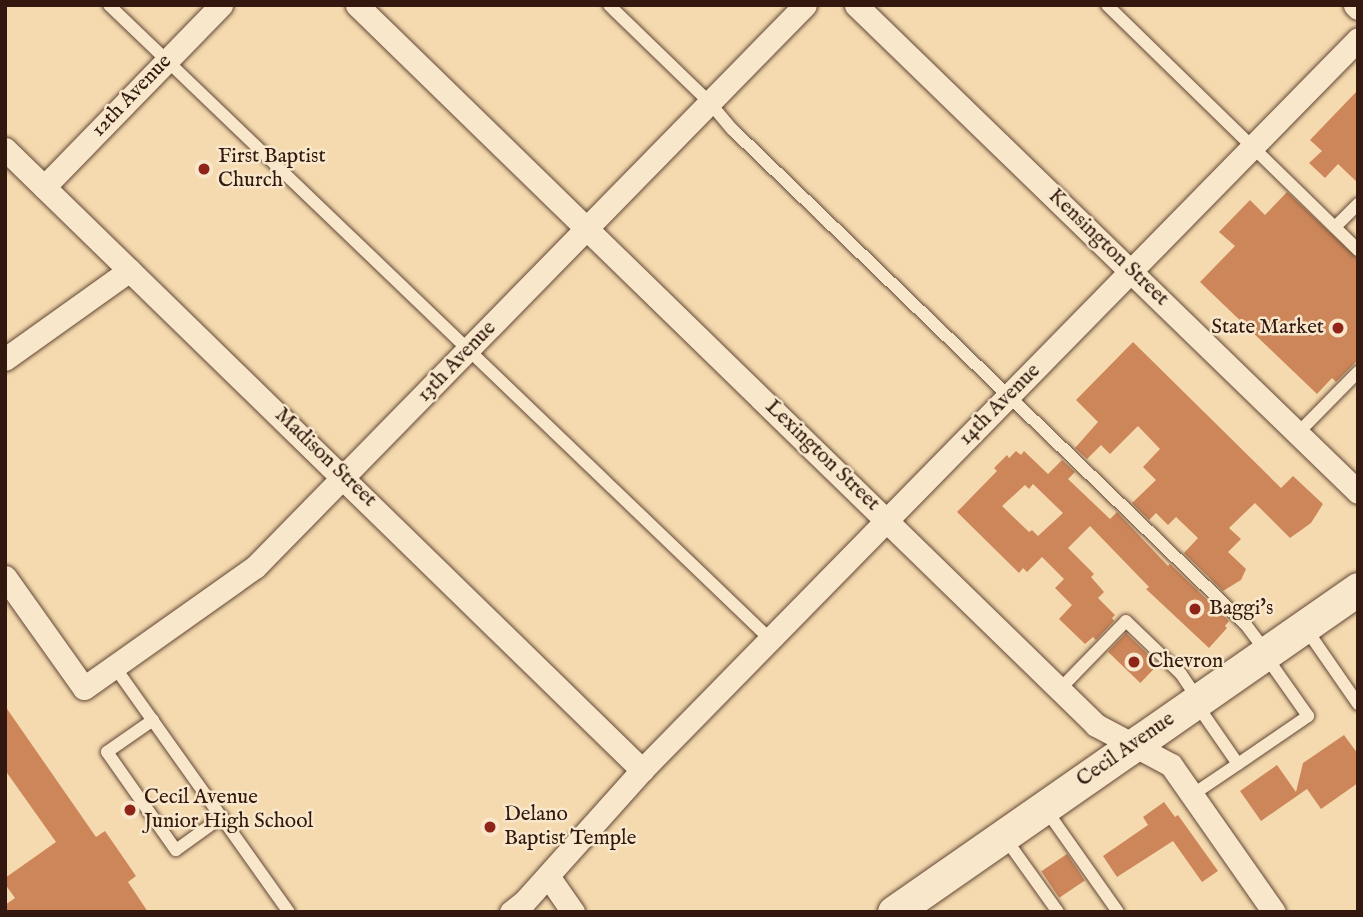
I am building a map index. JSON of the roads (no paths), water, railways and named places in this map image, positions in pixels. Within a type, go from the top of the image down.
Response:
[{"type":"main road","name":"Cecil Avenue","points":[[894,912],[1358,589]]},
{"type":"street","name":"12th Avenue","points":[[44,187],[220,5]]},
{"type":"street","name":"Lexington Street","points":[[357,5],[1096,725],[1171,765],[1274,912]]},
{"type":"street","name":"13th Avenue","points":[[6,581],[84,688],[255,567],[806,5]]},
{"type":"street","name":"Kensington Street","points":[[856,5],[1358,492]]},
{"type":"street","name":"14th Avenue","points":[[548,876],[642,770],[1358,39]]},
{"type":"street","name":"Madison Street","points":[[5,149],[345,477],[642,770]]},
{"type":"street","points":[[5,359],[130,270]]},
{"type":"street","points":[[511,912],[548,876],[573,912]]},
{"type":"lane","points":[[109,5],[770,639]]},
{"type":"lane","points":[[609,5],[710,103],[733,130],[1251,630],[1308,716],[1192,795]]},
{"type":"lane","points":[[1107,5],[1358,250]]},
{"type":"lane","points":[[1335,227],[1358,204]]},
{"type":"lane","points":[[1298,433],[1358,372]]},
{"type":"lane","points":[[1059,690],[1126,621],[1181,674],[1238,764]]},
{"type":"lane","points":[[1304,626],[1358,704]]},
{"type":"lane","points":[[114,666],[289,912]]},
{"type":"lane","points":[[153,720],[107,752],[176,849],[222,817]]},
{"type":"lane","points":[[1044,807],[1118,912]]},
{"type":"lane","points":[[1004,835],[1058,912]]},
{"type":"place","name":"First Baptist Church","points":[[204,169]]},
{"type":"place","name":"State Market","points":[[1338,328]]},
{"type":"place","name":"Baggi's","points":[[1195,609]]},
{"type":"place","name":"Chevron","points":[[1134,662]]},
{"type":"place","name":"Cecil Avenue Junior High School","points":[[130,810]]},
{"type":"place","name":"Delano Baptist Temple","points":[[490,827]]}]
